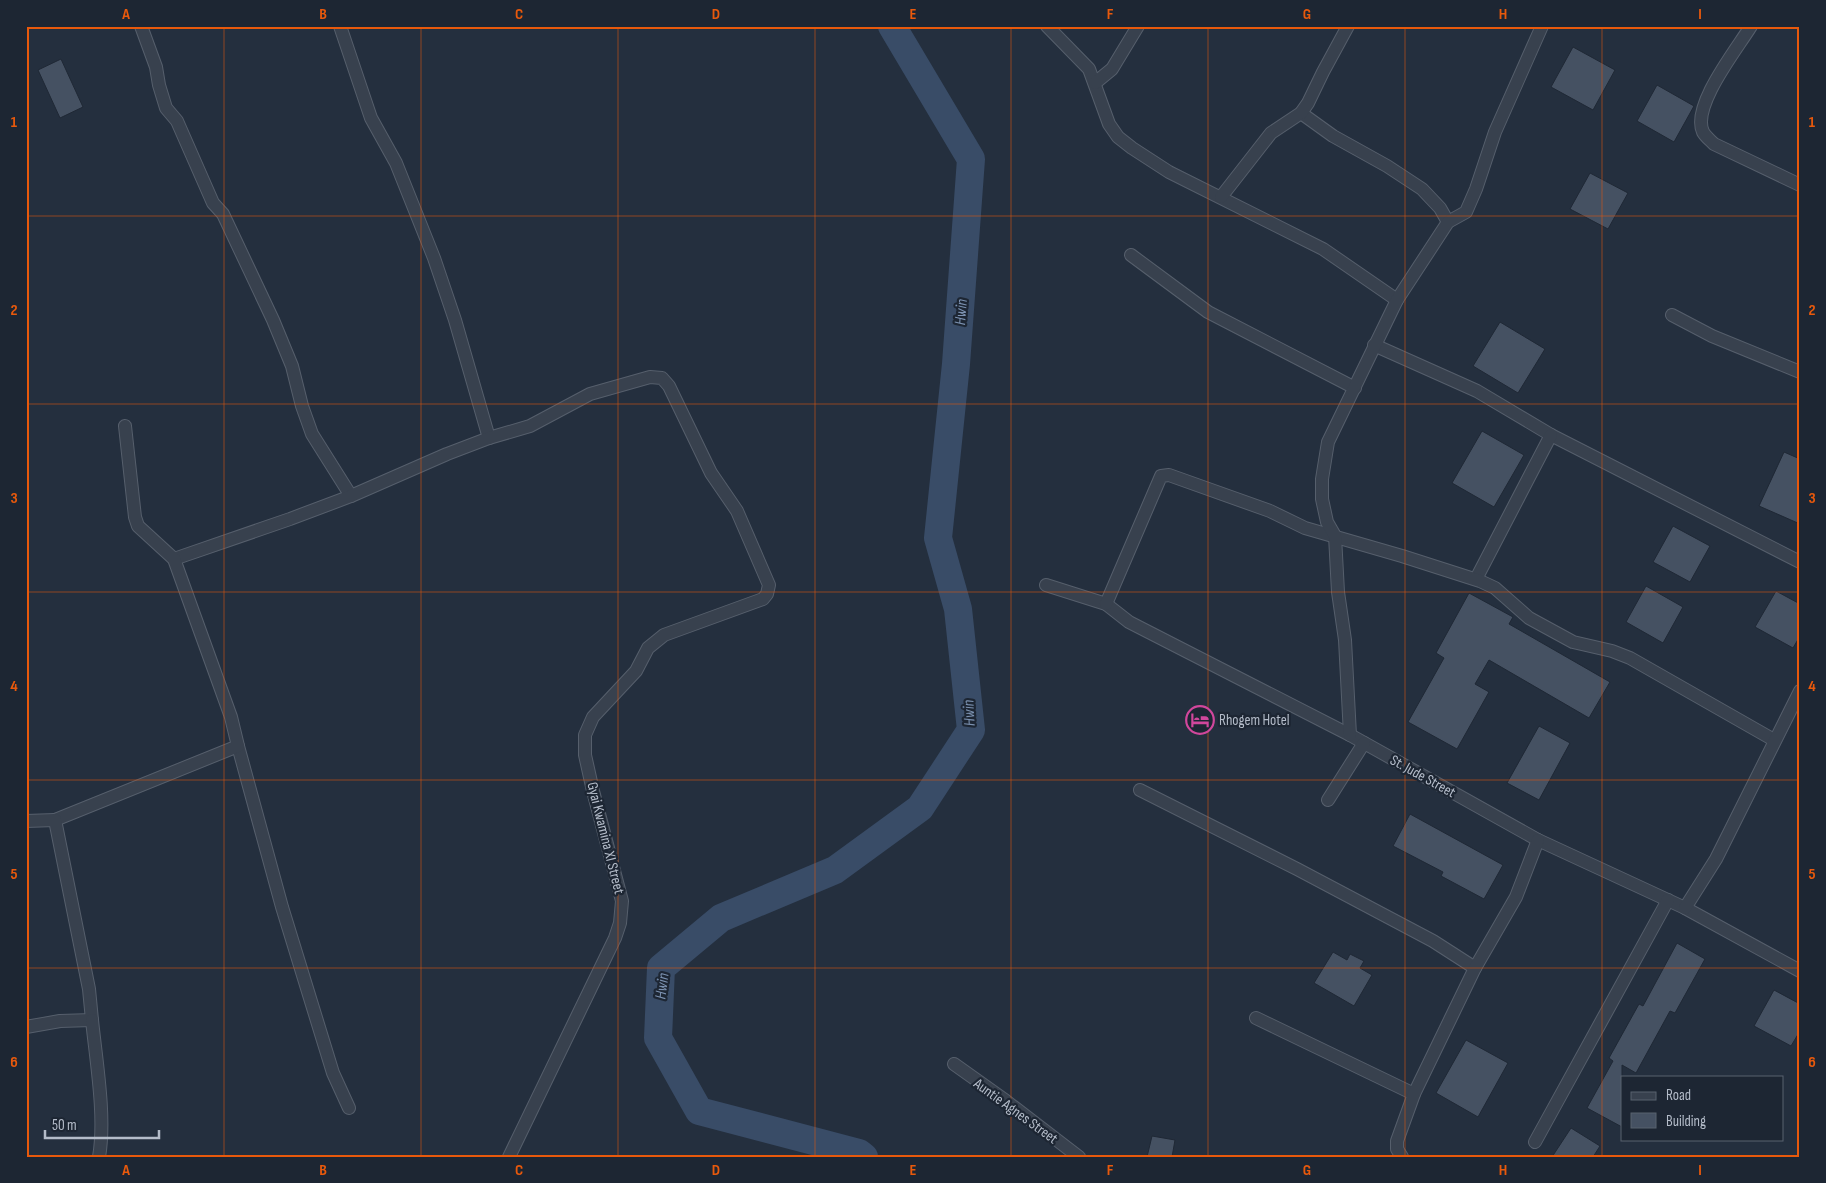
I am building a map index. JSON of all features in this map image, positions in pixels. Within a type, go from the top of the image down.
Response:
[{"type":"street","points":[[140,26],[156,66],[166,108],[176,120],[213,203],[223,214],[273,320],[292,366],[302,406],[312,434],[351,496]]},
{"type":"street","points":[[174,559],[290,520],[489,438],[455,320],[434,258],[396,163],[371,118],[340,26]]},
{"type":"street","points":[[1047,26],[1089,69],[1104,114],[1118,137],[1169,172],[1323,249],[1396,300]]},
{"type":"street","points":[[1095,83],[1112,69],[1138,26]]},
{"type":"street","points":[[1221,197],[1271,133],[1301,113],[1348,26]]},
{"type":"street","points":[[1350,736],[1345,640],[1338,592],[1335,536],[1327,522],[1322,499],[1324,460],[1328,442],[1396,300],[1448,222],[1466,212],[1496,132],[1542,26]]},
{"type":"street","points":[[1751,26],[1706,96],[1701,121],[1704,132],[1714,144],[1800,185]]},
{"type":"street","points":[[1301,113],[1333,136],[1386,166],[1422,190],[1440,208],[1448,222]]},
{"type":"street","points":[[1131,255],[1208,312],[1355,388]]},
{"type":"street","points":[[1672,315],[1712,336],[1800,372]]},
{"type":"street","points":[[1374,345],[1477,390],[1551,435],[1800,562]]},
{"type":"street","name":"Gyai Kwamina XI Street","points":[[489,438],[530,426],[590,394],[650,377],[662,378],[669,386],[712,473],[738,510],[768,585],[767,594],[763,598],[664,635],[648,648],[636,671],[593,717],[584,735],[585,755],[593,791],[622,901],[620,923],[615,938],[509,1157]]},
{"type":"street","points":[[125,426],[135,517],[138,526],[174,559],[231,717],[282,907],[333,1073],[349,1108]]},
{"type":"street","points":[[1476,579],[1551,435]]},
{"type":"street","points":[[1106,604],[1161,476],[1169,475],[1270,511],[1305,528],[1476,579],[1495,588],[1529,618],[1558,634],[1573,642],[1612,651],[1630,658],[1774,740]]},
{"type":"street","name":"St. Jude Street","points":[[1046,585],[1106,604],[1129,622],[1364,743],[1538,840],[1685,908],[1800,970]]},
{"type":"street","points":[[1685,908],[1716,859],[1800,691]]},
{"type":"street","points":[[1328,800],[1364,743]]},
{"type":"street","points":[[26,821],[55,820],[238,746]]},
{"type":"street","points":[[1140,790],[1297,869],[1433,941],[1475,968]]},
{"type":"street","points":[[55,820],[89,989],[102,1143],[99,1157]]},
{"type":"street","points":[[1402,1157],[1397,1150],[1397,1141],[1414,1094],[1475,968],[1516,897],[1538,840]]},
{"type":"street","points":[[1535,1142],[1668,900]]},
{"type":"street","points":[[1256,1018],[1414,1094]]},
{"type":"street","points":[[26,1027],[60,1021],[92,1020]]},
{"type":"street","name":"Auntie Agnes Street","points":[[954,1064],[1079,1157]]},
{"type":"building","points":[[1573,47],[1615,70],[1593,110],[1551,87]]},
{"type":"building","points":[[61,59],[83,107],[60,118],[38,70]]},
{"type":"building","points":[[1657,85],[1694,106],[1674,142],[1637,121]]},
{"type":"building","points":[[1590,173],[1628,193],[1608,229],[1570,209]]},
{"type":"building","points":[[1500,322],[1545,349],[1518,393],[1473,366]]},
{"type":"building","points":[[1482,431],[1524,455],[1494,507],[1452,483]]},
{"type":"building","points":[[1784,452],[1800,459],[1800,524],[1759,506]]},
{"type":"building","points":[[1673,526],[1710,546],[1690,582],[1653,562]]},
{"type":"building","points":[[1646,586],[1683,607],[1663,643],[1626,622]]},
{"type":"building","points":[[1776,591],[1800,604],[1800,636],[1793,648],[1755,627]]},
{"type":"building","points":[[1469,593],[1513,617],[1509,624],[1610,682],[1589,718],[1489,660],[1475,684],[1489,692],[1457,749],[1408,722],[1444,658],[1436,653]]},
{"type":"building","points":[[1539,726],[1570,743],[1539,800],[1507,783]]},
{"type":"building","points":[[1410,814],[1503,865],[1484,899],[1441,876],[1443,872],[1393,846]]},
{"type":"building","points":[[1677,943],[1705,959],[1675,1013],[1670,1011],[1636,1073],[1622,1065],[1621,1126],[1587,1108],[1613,1061],[1609,1058],[1639,1004],[1643,1006]]},
{"type":"building","points":[[1333,952],[1347,960],[1350,954],[1364,961],[1360,968],[1372,975],[1354,1006],[1314,983]]},
{"type":"building","points":[[1774,990],[1800,1004],[1800,1031],[1791,1046],[1754,1026]]},
{"type":"building","points":[[1466,1040],[1508,1063],[1478,1117],[1436,1093]]},
{"type":"building","points":[[1571,1128],[1600,1146],[1593,1157],[1552,1157]]},
{"type":"building","points":[[1152,1136],[1175,1140],[1172,1157],[1147,1157]]},
{"type":"waterway","name":"Hwin","points":[[864,1157],[859,1153],[699,1111],[658,1038],[661,968],[721,918],[835,870],[920,808],[971,730],[958,609],[938,538],[956,364],[971,159],[892,26]]},
{"type":"place","name":"Rhogem Hotel","points":[[1200,720]]}]
